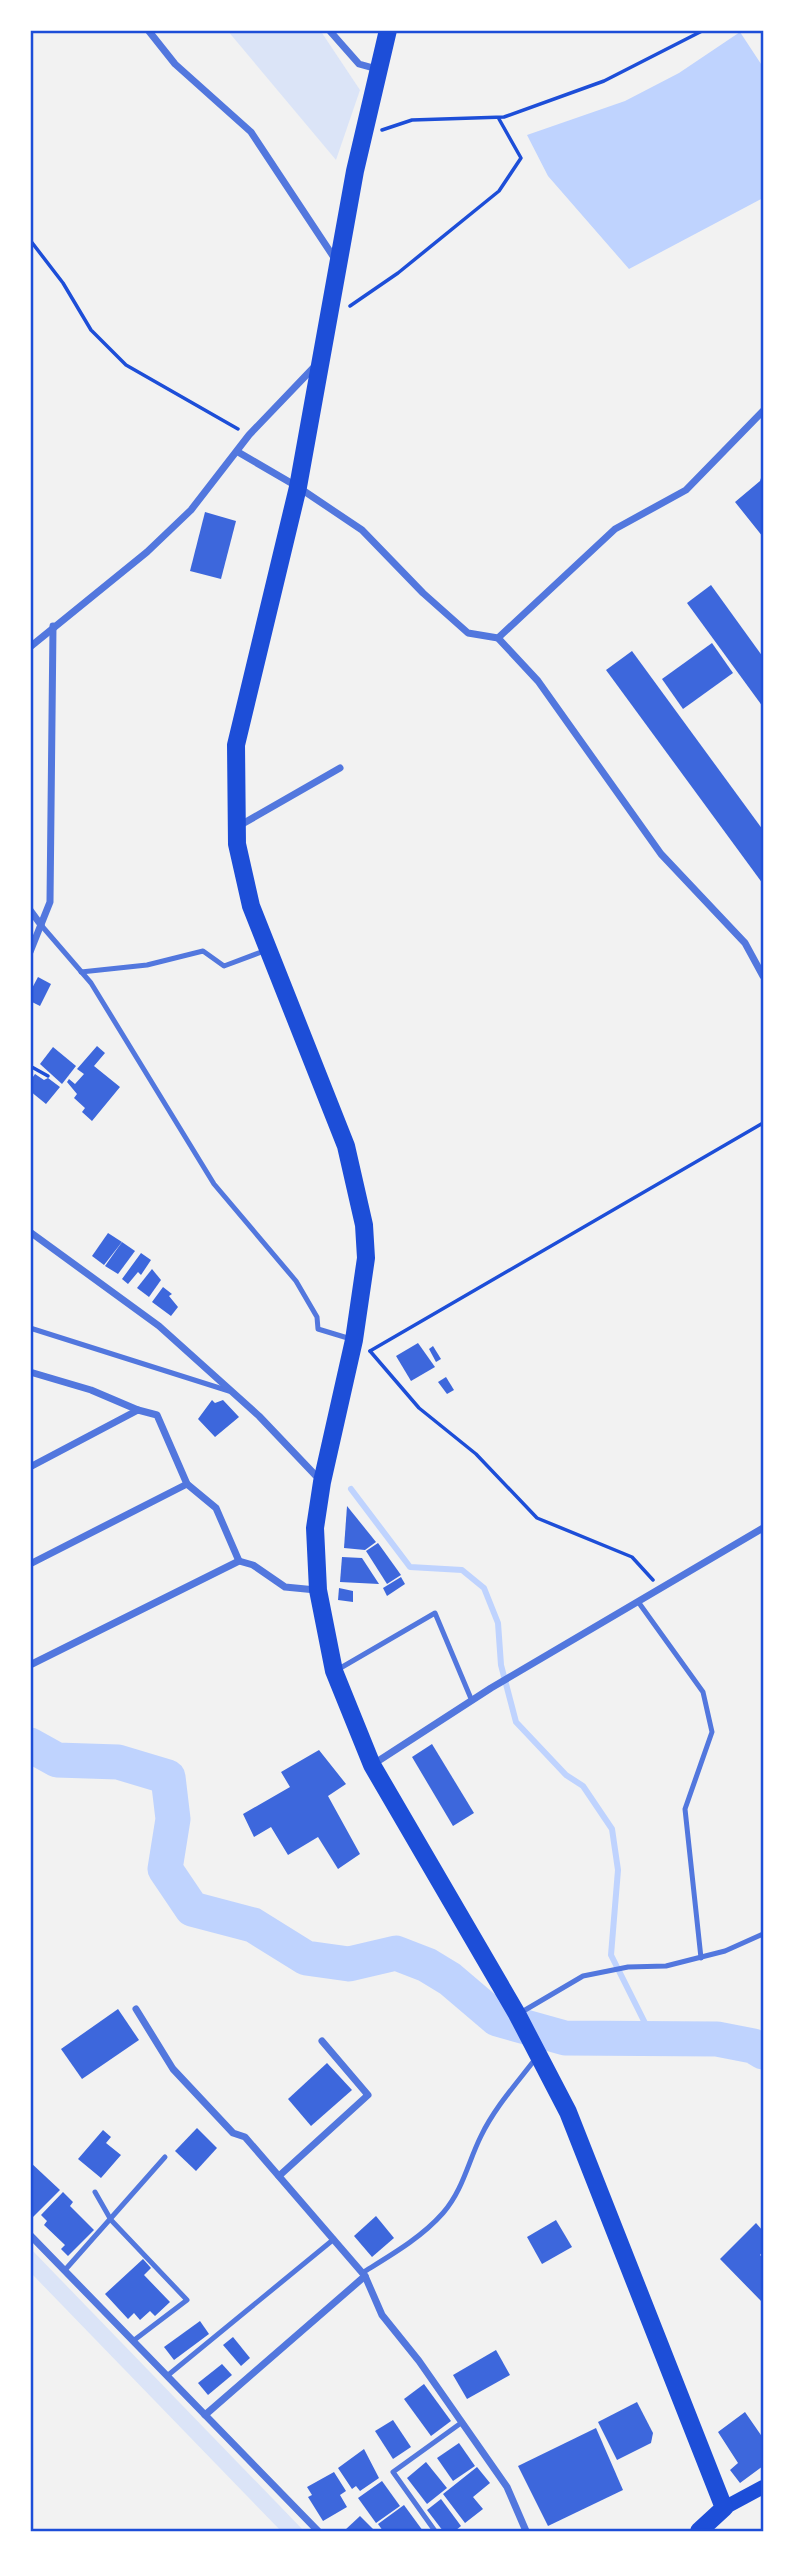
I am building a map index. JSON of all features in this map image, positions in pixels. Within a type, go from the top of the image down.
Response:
[{"type":"main road","points":[[388,30],[337,263],[298,487],[236,745],[237,844],[251,906],[342,1136],[365,1225],[366,1258],[352,1346],[322,1482],[315,1528],[318,1590],[334,1671],[372,1765],[517,2014],[568,2112],[724,2508]]},
{"type":"main road","points":[[699,2531],[724,2508],[763,2487]]},
{"type":"street","points":[[148,30],[175,64],[251,132],[337,263]]},
{"type":"street","points":[[329,30],[359,64],[378,70]]},
{"type":"street","points":[[30,646],[147,552],[191,510],[249,435],[321,359]]},
{"type":"street","points":[[498,638],[615,529],[686,490],[763,411]]},
{"type":"street","points":[[238,452],[298,487],[362,530],[423,593],[468,633],[498,638],[538,681],[661,854],[745,943],[763,976]]},
{"type":"street","points":[[30,952],[50,902],[53,626]]},
{"type":"street","points":[[237,827],[340,768]]},
{"type":"street","points":[[30,910],[41,925]]},
{"type":"street","points":[[30,1232],[159,1326],[259,1416],[322,1482]]},
{"type":"street","points":[[30,1372],[91,1390],[157,1415],[187,1484],[216,1508],[239,1561]]},
{"type":"street","points":[[30,1467],[138,1410]]},
{"type":"street","points":[[30,1564],[187,1484]]},
{"type":"street","points":[[372,1765],[491,1688],[763,1528]]},
{"type":"street","points":[[30,1665],[239,1561],[253,1565],[285,1587],[318,1590]]},
{"type":"street","points":[[136,2009],[173,2070],[233,2133],[245,2137],[364,2275],[382,2315],[419,2361],[507,2487],[526,2531]]},
{"type":"street","points":[[279,2176],[368,2095],[322,2041]]},
{"type":"street","points":[[30,2235],[318,2531]]},
{"type":"street","points":[[205,2415],[364,2275]]},
{"type":"lane","points":[[41,925],[81,972],[152,1079],[214,1184],[296,1281],[317,1317],[318,1329],[352,1346]]},
{"type":"lane","points":[[81,972],[147,965],[203,951],[224,966],[268,950]]},
{"type":"lane","points":[[30,1328],[229,1391]]},
{"type":"lane","points":[[639,1603],[703,1692],[712,1732],[685,1809],[701,1958]]},
{"type":"lane","points":[[334,1671],[435,1613],[472,1701]]},
{"type":"lane","points":[[517,2014],[583,1976],[628,1967],[666,1966],[701,1958],[763,1934]]},
{"type":"lane","points":[[364,2275],[430,2228],[446,2210],[470,2166],[481,2136],[536,2051]]},
{"type":"lane","points":[[65,2270],[165,2157]]},
{"type":"lane","points":[[94,2192],[111,2220],[187,2300],[134,2341]]},
{"type":"lane","points":[[167,2376],[334,2239]]},
{"type":"lane","points":[[435,2531],[393,2472],[461,2423]]},
{"type":"path","points":[[363,136],[412,120],[499,117],[604,81],[704,30]]},
{"type":"path","points":[[328,320],[398,273],[499,191],[521,158],[499,117]]},
{"type":"path","points":[[30,240],[63,283],[91,330],[125,365],[249,435]]},
{"type":"path","points":[[30,1066],[48,1076]]},
{"type":"path","points":[[370,1351],[763,1123]]},
{"type":"path","points":[[352,1346],[370,1351],[419,1408],[476,1454],[537,1518],[632,1557],[661,1589]]},
{"type":"shaded area","points":[[227,30],[320,30],[360,90],[336,160]]},
{"type":"shaded area","points":[[30,2248],[304,2531],[281,2531],[30,2272]]},
{"type":"water","points":[[740,32],[763,67],[763,198],[629,269],[548,176],[527,135],[625,101],[679,73]]},
{"type":"building","points":[[763,472],[763,537],[735,502],[760,481]]},
{"type":"building","points":[[205,512],[236,521],[221,579],[190,571]]},
{"type":"building","points":[[711,585],[763,657],[763,707],[687,603]]},
{"type":"building","points":[[712,643],[733,673],[683,709],[662,679]]},
{"type":"building","points":[[632,651],[763,830],[763,884],[606,670]]},
{"type":"building","points":[[38,977],[51,984],[40,1006],[30,1001],[30,992]]},
{"type":"building","points":[[97,1046],[105,1053],[94,1066],[120,1087],[92,1121],[82,1112],[85,1108],[74,1098],[77,1094],[67,1082],[69,1079],[75,1084],[84,1074],[77,1069]]},
{"type":"building","points":[[53,1047],[76,1066],[62,1084],[40,1064]]},
{"type":"building","points":[[35,1074],[44,1080],[48,1078],[60,1087],[46,1104],[30,1091],[30,1081]]},
{"type":"building","points":[[108,1233],[122,1242],[104,1265],[92,1256]]},
{"type":"building","points":[[122,1242],[135,1251],[118,1274],[105,1266]]},
{"type":"building","points":[[141,1253],[151,1260],[141,1275],[138,1272],[128,1284],[122,1279]]},
{"type":"building","points":[[152,1269],[161,1280],[149,1297],[137,1288]]},
{"type":"building","points":[[163,1287],[172,1294],[169,1296],[178,1307],[171,1316],[152,1302]]},
{"type":"building","points":[[418,1343],[435,1367],[411,1381],[396,1356]]},
{"type":"building","points":[[433,1346],[441,1359],[436,1362],[429,1349]]},
{"type":"building","points":[[446,1377],[454,1390],[447,1394],[438,1382]]},
{"type":"building","points":[[212,1400],[215,1403],[223,1400],[239,1417],[215,1437],[198,1419]]},
{"type":"building","points":[[347,1506],[376,1542],[365,1550],[344,1548]]},
{"type":"building","points":[[378,1543],[401,1575],[387,1584],[366,1551]]},
{"type":"building","points":[[342,1557],[362,1558],[379,1584],[340,1582]]},
{"type":"building","points":[[401,1577],[405,1584],[387,1596],[383,1588]]},
{"type":"building","points":[[339,1588],[353,1591],[353,1602],[338,1600]]},
{"type":"building","points":[[432,1744],[474,1813],[453,1826],[412,1757]]},
{"type":"building","points":[[319,1750],[346,1784],[328,1796],[360,1854],[338,1869],[318,1837],[288,1855],[271,1827],[254,1837],[243,1814],[290,1787],[281,1772]]},
{"type":"building","points":[[118,2009],[139,2040],[82,2079],[61,2049]]},
{"type":"building","points":[[327,2063],[352,2090],[311,2126],[288,2099]]},
{"type":"building","points":[[197,2128],[217,2148],[196,2171],[175,2151]]},
{"type":"building","points":[[103,2130],[111,2137],[106,2143],[121,2155],[101,2178],[78,2159]]},
{"type":"building","points":[[30,2162],[60,2190],[33,2217],[30,2214]]},
{"type":"building","points":[[63,2192],[73,2202],[70,2206],[94,2230],[68,2256],[61,2249],[65,2245],[44,2225],[47,2221],[41,2215]]},
{"type":"building","points":[[376,2216],[394,2238],[372,2257],[354,2236]]},
{"type":"building","points":[[556,2220],[572,2247],[542,2264],[527,2237]]},
{"type":"building","points":[[756,2223],[763,2231],[763,2251],[760,2255],[763,2258],[762,2302],[720,2259]]},
{"type":"building","points":[[143,2259],[151,2268],[144,2275],[170,2302],[155,2316],[150,2311],[140,2320],[134,2313],[128,2319],[105,2294]]},
{"type":"building","points":[[200,2321],[209,2334],[174,2360],[164,2347]]},
{"type":"building","points":[[233,2337],[250,2358],[241,2366],[223,2345]]},
{"type":"building","points":[[496,2350],[510,2375],[467,2399],[453,2375]]},
{"type":"building","points":[[222,2364],[232,2375],[208,2395],[198,2383]]},
{"type":"building","points":[[424,2384],[451,2421],[431,2436],[404,2399]]},
{"type":"building","points":[[637,2402],[653,2433],[651,2443],[617,2460],[598,2422]]},
{"type":"building","points":[[745,2412],[763,2438],[763,2466],[740,2483],[730,2470],[738,2463],[718,2432]]},
{"type":"building","points":[[393,2420],[411,2447],[393,2459],[375,2431]]},
{"type":"building","points":[[596,2428],[623,2490],[548,2526],[518,2466]]},
{"type":"building","points":[[459,2443],[475,2466],[453,2481],[437,2458]]},
{"type":"building","points":[[364,2449],[379,2478],[360,2491],[356,2486],[352,2489],[338,2468]]},
{"type":"building","points":[[426,2462],[447,2488],[427,2504],[407,2478]]},
{"type":"building","points":[[477,2467],[490,2483],[473,2497],[483,2509],[465,2523],[443,2494]]},
{"type":"building","points":[[334,2472],[346,2491],[340,2495],[347,2507],[323,2521],[308,2497],[312,2495],[307,2487]]},
{"type":"building","points":[[382,2481],[400,2506],[376,2523],[358,2498]]},
{"type":"building","points":[[441,2499],[461,2526],[455,2531],[443,2531],[427,2510]]},
{"type":"building","points":[[404,2505],[423,2531],[383,2531],[378,2524]]},
{"type":"building","points":[[360,2516],[375,2531],[344,2531]]},
{"type":"waterway","points":[[351,1489],[410,1567],[462,1570],[484,1588],[498,1623],[501,1665],[516,1722],[566,1775],[583,1786],[612,1829],[618,1870],[611,1955],[652,2037]]},
{"type":"waterway","points":[[30,1745],[57,1760],[118,1762],[168,1777],[173,1819],[165,1869],[192,1909],[253,1925],[306,1958],[349,1964],[396,1953],[427,1965],[450,1979],[497,2019],[565,2038],[717,2039],[753,2046],[763,2052]]}]
